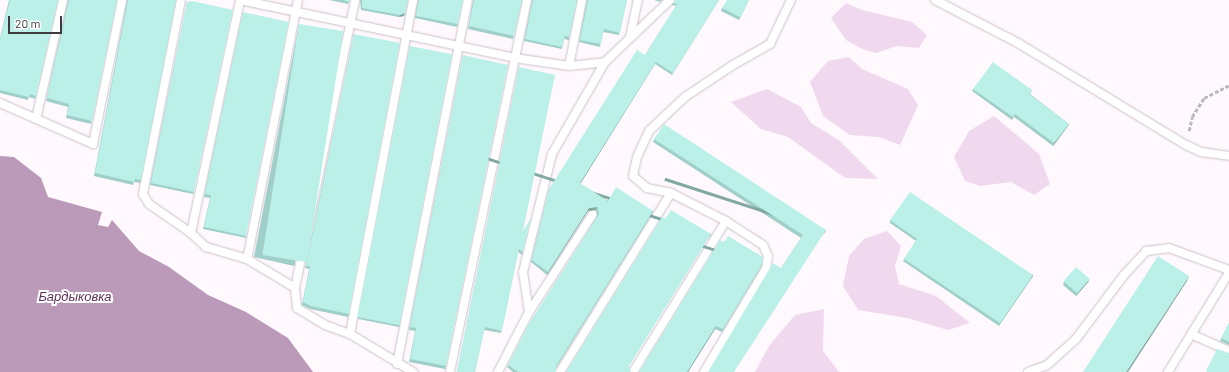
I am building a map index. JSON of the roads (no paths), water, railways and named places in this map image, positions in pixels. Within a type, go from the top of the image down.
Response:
[{"type":"lane","points":[[36,119],[63,0]]},
{"type":"lane","points":[[0,104],[93,144],[122,0]]},
{"type":"lane","points":[[181,0],[143,194],[148,204],[191,233],[206,247],[247,259],[295,288]]},
{"type":"lane","points":[[191,233],[240,0],[350,25],[458,44],[514,58],[569,66],[605,62]]},
{"type":"lane","points":[[247,259],[298,0]]},
{"type":"lane","points":[[355,0],[295,288],[297,308],[325,325],[350,334],[397,364],[413,372]]},
{"type":"lane","points":[[350,334],[413,0]]},
{"type":"lane","points":[[397,364],[458,44],[468,0]]},
{"type":"lane","points":[[450,372],[526,0]]},
{"type":"lane","points":[[569,66],[582,0]]},
{"type":"lane","points":[[630,38],[638,0]]},
{"type":"lane","points":[[529,312],[523,272],[552,154],[605,62],[653,13],[670,0]]},
{"type":"lane","points":[[704,372],[766,269],[768,256],[763,246],[726,221],[671,193],[647,188],[633,176],[637,157],[649,132],[686,97],[733,65],[770,44],[791,0]]},
{"type":"lane","points":[[935,0],[1018,43],[1186,145],[1201,152],[1229,156]]},
{"type":"lane","points":[[560,372],[671,193]]},
{"type":"lane","points":[[498,372],[529,312],[593,214]]},
{"type":"lane","points":[[633,372],[726,221]]},
{"type":"lane","points":[[1028,372],[1047,365],[1076,338],[1124,275],[1146,251],[1169,248],[1229,270]]},
{"type":"lane","points":[[1168,372],[1229,273]]},
{"type":"lane","points":[[1191,334],[1229,351]]},
{"type":"water","name":"Бардыковка","points":[[0,156],[14,157],[41,178],[48,197],[102,212],[98,225],[108,227],[112,220],[139,251],[169,267],[208,295],[246,312],[288,338],[313,372],[0,372]]}]
